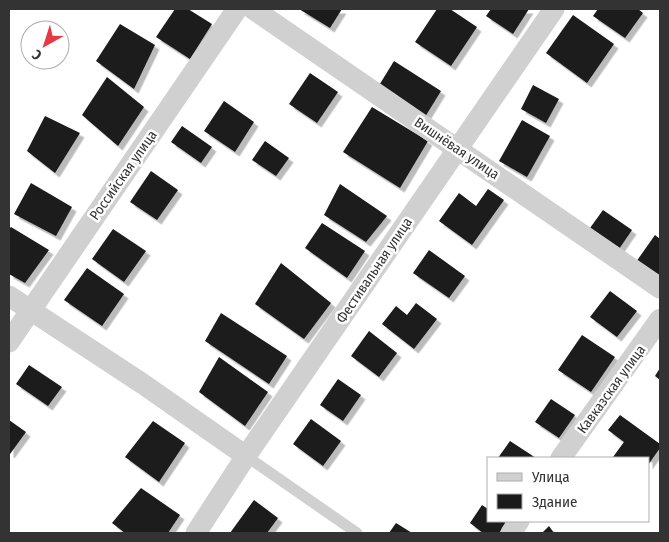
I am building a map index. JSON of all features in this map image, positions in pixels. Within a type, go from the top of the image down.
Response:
[{"type":"street","name":"Российская улица","points":[[9,342],[237,9]]},
{"type":"street","name":"Вишнёвая улица","points":[[253,9],[660,288]]},
{"type":"street","name":"Фестивальная улица","points":[[196,533],[246,456],[554,9]]},
{"type":"street","points":[[9,296],[31,309],[246,456]]},
{"type":"street","name":"Кавказская улица","points":[[562,457],[660,319]]},
{"type":"street","points":[[511,533],[518,522]]},
{"type":"lane","points":[[246,456],[357,533]]},
{"type":"building","points":[[175,9],[188,9],[212,24],[190,59],[156,37]]},
{"type":"building","points":[[299,9],[342,9],[330,28]]},
{"type":"building","points":[[437,9],[450,9],[477,27],[451,66],[415,42]]},
{"type":"building","points":[[491,9],[529,9],[513,34],[486,16]]},
{"type":"building","points":[[598,9],[638,9],[643,13],[625,38],[593,16]]},
{"type":"building","points":[[573,15],[614,44],[587,83],[546,53]]},
{"type":"building","points":[[120,24],[155,45],[134,89],[96,61]]},
{"type":"building","points":[[394,61],[441,91],[425,117],[378,87]]},
{"type":"building","points":[[310,73],[338,92],[317,123],[289,104]]},
{"type":"building","points":[[107,77],[144,107],[118,146],[82,115]]},
{"type":"building","points":[[533,85],[559,99],[546,123],[521,109]]},
{"type":"building","points":[[224,101],[254,122],[235,152],[204,131]]},
{"type":"building","points":[[372,107],[428,141],[400,188],[343,152]]},
{"type":"building","points":[[45,116],[80,133],[55,173],[27,151]]},
{"type":"building","points":[[522,120],[550,136],[527,177],[499,161]]},
{"type":"building","points":[[182,126],[212,147],[201,163],[171,142]]},
{"type":"building","points":[[265,141],[289,158],[276,176],[252,160]]},
{"type":"building","points":[[151,171],[178,190],[157,220],[130,202]]},
{"type":"building","points":[[31,183],[72,207],[56,236],[14,214]]},
{"type":"building","points":[[340,184],[387,216],[366,242],[324,215]]},
{"type":"building","points":[[488,189],[504,200],[472,245],[439,221],[459,193],[476,206]]},
{"type":"building","points":[[603,210],[632,230],[619,249],[590,228]]},
{"type":"building","points":[[322,223],[365,251],[347,278],[305,248]]},
{"type":"building","points":[[11,227],[49,250],[25,283],[9,274],[9,229]]},
{"type":"building","points":[[113,229],[146,251],[124,282],[92,259]]},
{"type":"building","points":[[655,235],[660,239],[660,279],[636,262]]},
{"type":"building","points":[[429,250],[465,276],[449,298],[413,273]]},
{"type":"building","points":[[281,263],[331,303],[304,339],[255,304]]},
{"type":"building","points":[[87,268],[124,294],[102,326],[64,300]]},
{"type":"building","points":[[610,291],[637,311],[617,337],[590,317]]},
{"type":"building","points":[[416,303],[437,319],[414,349],[382,324],[396,306],[407,315]]},
{"type":"building","points":[[221,313],[287,356],[269,384],[205,341]]},
{"type":"building","points":[[369,331],[397,353],[379,377],[351,356]]},
{"type":"building","points":[[582,335],[615,357],[591,392],[558,370]]},
{"type":"building","points":[[219,357],[268,392],[245,426],[199,392]]},
{"type":"building","points":[[29,365],[62,387],[48,406],[16,384]]},
{"type":"building","points":[[660,368],[660,380],[655,376]]},
{"type":"building","points":[[338,379],[361,395],[343,421],[320,405]]},
{"type":"building","points":[[551,399],[575,415],[559,438],[535,422]]},
{"type":"building","points":[[620,415],[660,444],[660,448],[649,464],[649,457],[613,457],[624,442],[608,430]]},
{"type":"building","points":[[311,419],[341,441],[323,466],[293,444]]},
{"type":"building","points":[[9,420],[26,432],[10,454],[9,453]]},
{"type":"building","points":[[153,421],[185,443],[159,482],[125,457]]},
{"type":"building","points":[[510,441],[534,457],[499,457]]},
{"type":"building","points":[[141,488],[180,515],[168,533],[125,533],[112,523]]},
{"type":"building","points":[[254,500],[278,518],[267,533],[230,533]]},
{"type":"building","points":[[482,505],[487,508],[487,522],[506,523],[499,533],[483,533],[470,523]]},
{"type":"building","points":[[396,523],[412,533],[389,533]]},
{"type":"building","points":[[549,526],[554,533],[542,533]]}]
